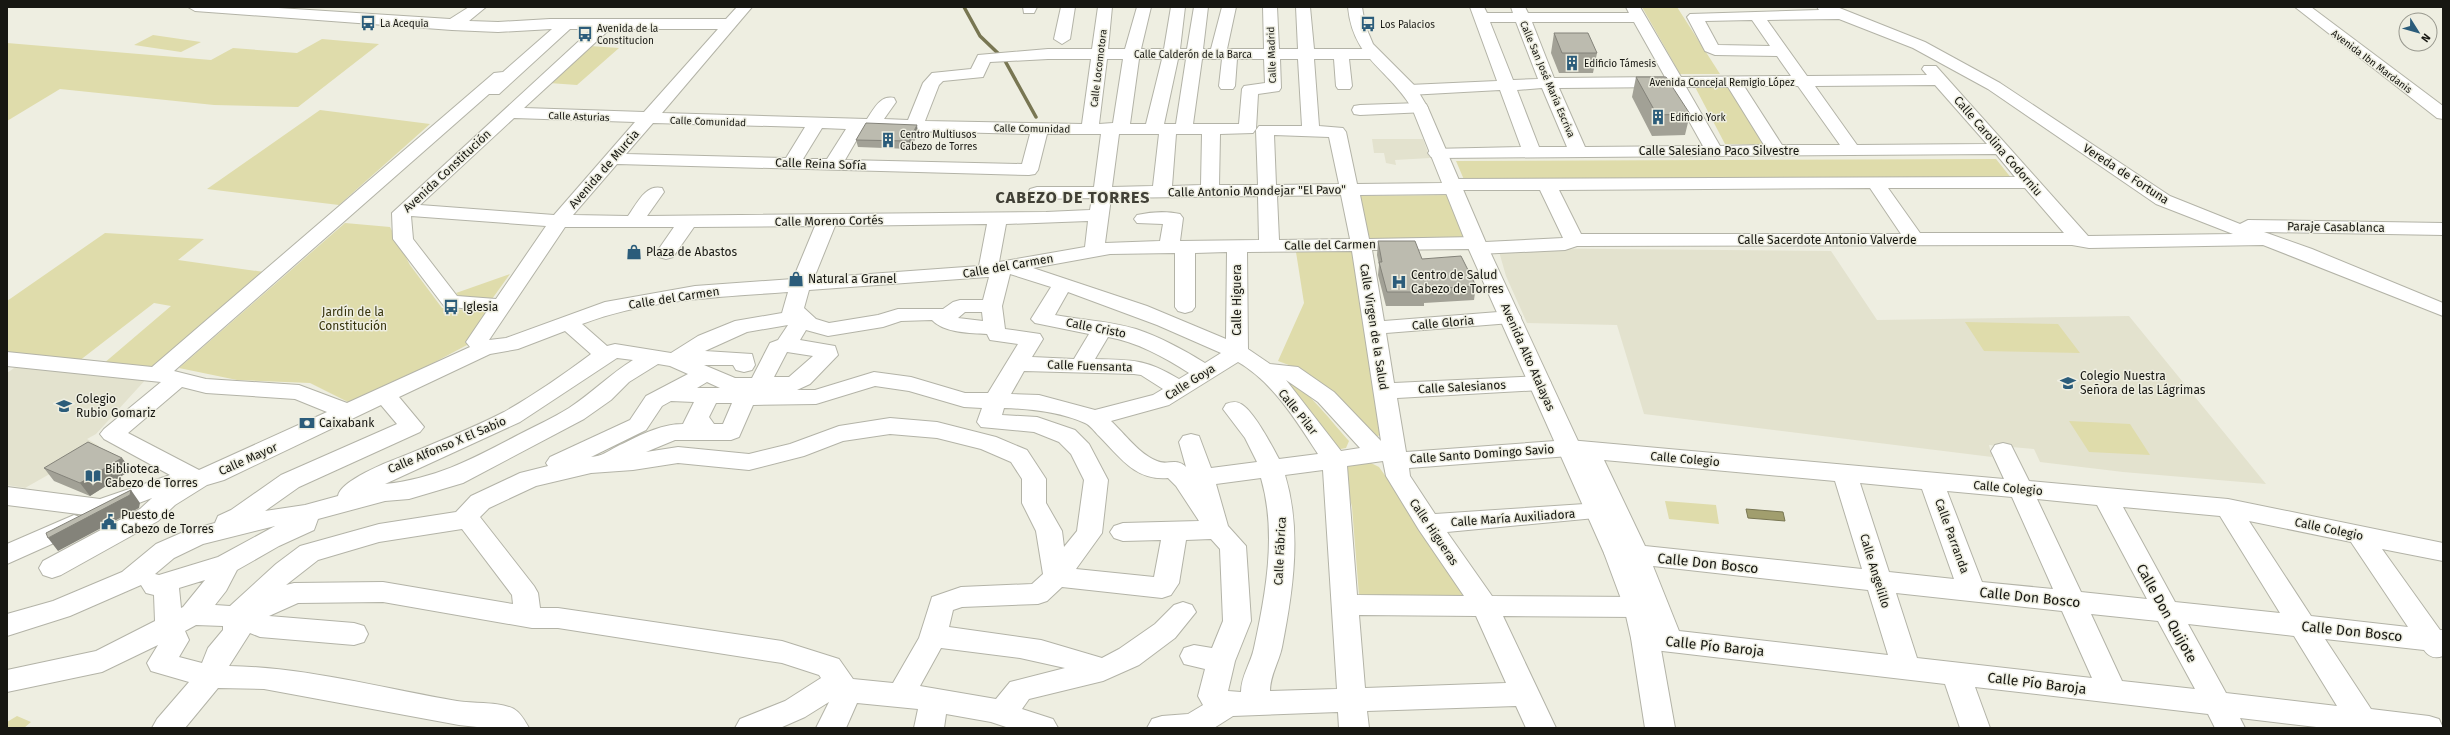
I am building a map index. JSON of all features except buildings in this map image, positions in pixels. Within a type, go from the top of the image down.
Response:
[{"type":"street","points":[[196,7],[498,27],[560,20],[730,24]]},
{"type":"street","points":[[452,25],[479,7]]},
{"type":"street","name":"Avenida de Murcia","points":[[481,345],[500,306],[559,221],[745,7]]},
{"type":"street","points":[[1062,39],[1068,7]]},
{"type":"street","name":"Calle Locomotora","points":[[1090,128],[1105,7]]},
{"type":"street","points":[[1094,250],[1101,191],[1144,7]]},
{"type":"street","points":[[1162,192],[1169,128],[1171,54],[1178,7]]},
{"type":"street","points":[[1169,128],[1194,54],[1200,7]]},
{"type":"street","points":[[1227,86],[1224,54],[1229,7]]},
{"type":"street","name":"Calle Madrid","points":[[1247,129],[1250,89],[1273,88],[1270,7]]},
{"type":"street","points":[[1269,246],[1265,130],[1311,131],[1303,7]]},
{"type":"street","name":"Avenida Alto Atalayas","points":[[1355,7],[1357,25],[1366,46],[1409,90],[1420,108],[1437,153],[1477,246],[1511,317],[1540,383],[1578,449],[1598,511],[1627,554],[1637,608],[1657,639],[1660,728]]},
{"type":"street","points":[[1824,7],[1840,14]]},
{"type":"street","name":"Avenida Ibn Mardanis","points":[[2302,7],[2443,114]]},
{"type":"street","name":"Avenida Ibn Mardanis","points":[[2320,7],[2443,99]]},
{"type":"street","points":[[1532,152],[1479,12],[1636,12],[1714,150]]},
{"type":"street","name":"Calle San José María Escriva","points":[[1520,12],[1548,83],[1578,152]]},
{"type":"street","points":[[1781,50],[1715,50],[1712,48],[1695,20],[1695,17],[1840,14]]},
{"type":"street","name":"Calle Carolina Codorniu","points":[[1840,14],[1903,38],[1917,48],[1940,80],[2080,239]]},
{"type":"street","points":[[1756,16],[1853,151]]},
{"type":"street","points":[[361,205],[560,20]]},
{"type":"street","name":"Avenida Constitución","points":[[500,306],[451,302],[403,238],[401,213],[509,113],[605,20]]},
{"type":"street","name":"Vereda de Fortuna","points":[[1917,48],[1994,86],[2163,200],[2228,226],[2305,253],[2443,310]]},
{"type":"street","name":"Calle Calderón de la Barca","points":[[915,125],[931,83],[938,76],[977,74],[984,58],[1100,53],[1373,54]]},
{"type":"street","points":[[1341,54],[1344,86]]},
{"type":"street","points":[[198,480],[112,434],[167,376],[500,76]]},
{"type":"street","name":"Avenida Concejal Remigio López","points":[[1409,90],[1548,83],[1940,80]]},
{"type":"street","points":[[1734,82],[1776,150]]},
{"type":"street","points":[[833,165],[864,124],[888,102]]},
{"type":"street","points":[[1360,110],[1420,108]]},
{"type":"street","name":"Calle Asturias","points":[[509,113],[648,119]]},
{"type":"street","name":"Calle Comunidad","points":[[648,119],[816,124],[836,126],[864,124],[915,125],[1019,131],[1090,128],[1247,129]]},
{"type":"street","points":[[791,164],[816,124]]},
{"type":"street","points":[[1210,191],[1211,128]]},
{"type":"street","name":"Calle Reina Sofía","points":[[613,159],[791,164],[814,162],[833,165],[1008,167],[1028,170],[1040,129]]},
{"type":"street","name":"Calle Virgen de la Salud","points":[[1311,131],[1336,132],[1361,245],[1384,391],[1389,455]]},
{"type":"street","name":"Calle Salesiano Paco Silvestre","points":[[1437,153],[2000,149]]},
{"type":"street","name":"Calle Antonio Mondejar \"El Pavo\"","points":[[1037,193],[1101,191],[1162,192],[1349,190],[1452,186],[2029,182]]},
{"type":"street","points":[[1875,183],[1915,240]]},
{"type":"street","points":[[1547,185],[1574,240]]},
{"type":"street","points":[[633,222],[655,192]]},
{"type":"street","name":"Calle Moreno Cortés","points":[[404,210],[559,221],[633,222],[826,221],[1099,215]]},
{"type":"street","points":[[997,218],[1000,269],[992,306],[994,328],[998,335],[1032,340],[1046,340],[1058,321]]},
{"type":"street","points":[[1144,218],[1173,218],[1185,308]]},
{"type":"street","points":[[786,345],[796,316],[802,285],[826,221]]},
{"type":"street","points":[[666,253],[688,222]]},
{"type":"street","name":"Paraje Casablanca","points":[[2228,226],[2443,229]]},
{"type":"street","name":"Calle Sacerdote Antonio Valverde","points":[[1477,246],[1565,244],[1574,240],[2080,239],[2090,242],[2168,242],[2266,239]]},
{"type":"street","name":"Calle del Carmen","points":[[481,345],[510,344],[605,308],[695,292],[1000,269],[1110,248],[1361,245],[1477,246]]},
{"type":"street","name":"Calle Higuera","points":[[1236,246],[1237,353]]},
{"type":"street","name":"Calle Pilar","points":[[1000,269],[1063,284],[1152,314],[1237,353],[1264,370],[1314,429],[1334,459],[1354,728]]},
{"type":"street","name":"Calle Cristo","points":[[1063,284],[1042,319],[1103,328],[1129,334],[1176,355],[1206,373]]},
{"type":"street","points":[[943,320],[960,306],[992,306]]},
{"type":"street","points":[[197,536],[228,530],[271,518],[317,511],[385,492],[409,490],[445,480],[484,463],[576,414],[603,395],[621,377],[742,326],[796,316],[809,324],[828,330],[883,321],[898,315],[937,314],[943,320],[960,326],[994,328]]},
{"type":"street","points":[[1129,334],[1152,314]]},
{"type":"street","name":"Calle Gloria","points":[[1374,328],[1511,317]]},
{"type":"street","points":[[568,322],[604,355],[615,351],[669,358],[744,359],[744,364]]},
{"type":"street","points":[[1081,365],[1103,328]]},
{"type":"street","points":[[901,695],[933,636],[941,604],[960,597],[1038,594],[1056,577],[1090,533],[1096,480],[1080,450],[1067,436],[1037,425],[989,422],[995,402],[1032,340]]},
{"type":"street","name":"Calle Mayor","points":[[7,555],[65,530],[102,508],[139,492],[170,484],[198,480],[386,396],[481,345]]},
{"type":"street","points":[[669,358],[708,384],[734,396],[744,390],[778,348],[786,345],[827,351],[827,354],[802,379],[793,384],[744,390]]},
{"type":"street","name":"Calle Goya","points":[[1095,418],[1161,400],[1237,353]]},
{"type":"street","name":"Calle Alfonso X El Sabio","points":[[317,511],[383,473],[458,443],[512,417],[559,388],[604,355]]},
{"type":"street","points":[[7,359],[167,376],[206,386],[299,392],[349,413]]},
{"type":"street","name":"Calle Fuensanta","points":[[1019,364],[1134,367],[1148,370],[1180,389]]},
{"type":"street","points":[[1264,370],[1290,372],[1320,393],[1389,455]]},
{"type":"street","points":[[744,390],[816,397],[874,379],[911,384],[964,400],[1039,402],[1095,418],[1135,459],[1154,470],[1174,469],[1185,480],[1217,530],[1233,546],[1237,621],[1221,661],[1212,696],[1228,704],[1525,694]]},
{"type":"street","name":"Calle Salesianos","points":[[1384,391],[1540,383]]},
{"type":"street","points":[[463,520],[480,502],[638,425],[654,401],[670,394],[708,384]]},
{"type":"street","points":[[703,423],[694,423],[708,384]]},
{"type":"street","points":[[602,464],[652,439],[674,432],[731,432],[744,390]]},
{"type":"street","points":[[131,579],[165,551],[240,516],[290,481],[412,427],[386,396]]},
{"type":"street","name":"Calle Fábrica","points":[[1234,409],[1252,427],[1272,467],[1282,513],[1282,544],[1277,597],[1267,650],[1256,682],[1256,703]]},
{"type":"street","points":[[529,479],[602,464],[678,455],[749,462],[796,450],[839,434],[890,426],[937,430],[988,443],[1019,456],[1034,479],[1034,503],[1049,531],[1056,577]]},
{"type":"street","points":[[1191,442],[1200,478],[1217,530]]},
{"type":"street","points":[[1578,449],[1627,554],[1657,639]]},
{"type":"street","name":"Calle Santo Domingo Savio","points":[[1200,478],[1334,459],[1389,455],[1578,449]]},
{"type":"street","name":"Calle Colegio","points":[[1578,449],[2228,508],[2443,552]]},
{"type":"street","points":[[2003,451],[2114,692]]},
{"type":"street","name":"Calle Higueras","points":[[1389,455],[1398,476],[1428,524],[1485,606],[1540,727]]},
{"type":"street","name":"Calle Angelillo","points":[[1845,474],[1906,668]]},
{"type":"street","points":[[52,568],[149,515],[166,499],[198,480]]},
{"type":"street","name":"Calle Parranda","points":[[1931,482],[1972,591]]},
{"type":"street","points":[[7,496],[102,508]]},
{"type":"street","name":"Calle Don Quijote","points":[[2105,497],[2224,716]]},
{"type":"street","points":[[2228,508],[2365,724]]},
{"type":"street","points":[[7,623],[61,609],[149,572],[155,586],[166,584],[227,564],[270,539],[305,524],[317,511]]},
{"type":"street","name":"Calle María Auxiliadora","points":[[1428,524],[1598,511]]},
{"type":"street","points":[[236,617],[285,571],[309,553],[379,533],[468,519],[525,593],[527,608],[532,618]]},
{"type":"street","points":[[1123,532],[1217,530]]},
{"type":"street","points":[[1056,577],[1162,588],[1166,583],[1175,532]]},
{"type":"street","points":[[2359,535],[2439,645]]},
{"type":"street","name":"Calle Don Bosco","points":[[1627,554],[2303,626],[2439,645]]},
{"type":"street","points":[[7,681],[47,674],[102,661],[193,614],[217,584],[227,564]]},
{"type":"street","points":[[166,584],[168,626],[175,640],[161,663],[211,677],[264,678],[459,713],[504,718],[514,728]]},
{"type":"street","points":[[236,617],[272,605],[294,593],[354,591],[383,592],[532,618],[558,618],[782,652],[829,668],[842,685],[842,708],[831,728]]},
{"type":"street","points":[[1344,605],[1637,608]]},
{"type":"street","points":[[1002,713],[1020,690],[1103,670],[1129,657],[1165,631],[1183,612]]},
{"type":"street","points":[[193,614],[236,617],[260,626],[354,634]]},
{"type":"street","points":[[167,726],[211,677],[218,656],[237,632],[236,617]]},
{"type":"street","points":[[933,636],[1020,647],[1086,663],[1103,670]]},
{"type":"street","name":"Calle Pío Baroja","points":[[1657,639],[2114,692],[2224,716],[2429,728]]},
{"type":"street","points":[[1194,656],[1221,661]]},
{"type":"street","points":[[1956,674],[1975,728]]},
{"type":"street","points":[[750,728],[794,709],[842,685],[901,695],[932,715],[992,710],[1043,728]]},
{"type":"street","points":[[1162,728],[1200,725],[1228,704]]},
{"type":"shaded area","points":[[1372,139],[1423,139],[1430,158],[1395,160],[1396,165],[1386,163],[1384,153],[1374,153]]},
{"type":"shaded area","points":[[1498,248],[1831,251],[1877,320],[2129,316],[2266,484],[2123,472],[2040,462],[2034,449],[1989,445],[1992,457],[1644,414],[1617,325],[1527,323],[1506,276]]},
{"type":"shaded area","name":"Colegio Rubio Gomariz","points":[[17,366],[148,377],[96,434],[87,439],[99,446],[25,488],[7,485],[7,373]]},
{"type":"shaded area","points":[[1746,509],[1783,512],[1785,521],[1748,518]]},
{"type":"green space","points":[[1642,7],[1677,7],[1720,74],[1680,74]]},
{"type":"green space","points":[[153,35],[201,42],[181,52],[134,45]]},
{"type":"green space","points":[[322,39],[379,44],[298,107],[214,105],[60,89],[7,121],[7,43],[211,60],[233,48],[297,53]]},
{"type":"green space","points":[[590,46],[619,48],[577,85],[549,83]]},
{"type":"green space","points":[[1694,85],[1731,86],[1767,145],[1725,144]]},
{"type":"green space","points":[[320,110],[430,124],[339,205],[207,189]]},
{"type":"green space","points":[[1996,159],[2012,179],[1465,182],[1456,161]]},
{"type":"green space","points":[[1452,195],[1464,237],[1366,239],[1359,196]]},
{"type":"green space","name":"Jardín de la Constitución","points":[[345,223],[390,227],[410,265],[442,308],[489,312],[467,345],[354,405],[310,383],[237,380],[179,368]]},
{"type":"green space","points":[[105,233],[204,239],[178,260],[264,272],[157,368],[103,364],[171,306],[154,303],[79,361],[7,352],[7,301]]},
{"type":"green space","points":[[1296,252],[1354,252],[1381,435],[1374,437],[1297,368],[1278,361],[1304,303]]},
{"type":"green space","points":[[510,274],[492,299],[460,298],[456,293]]},
{"type":"green space","points":[[1965,322],[2058,324],[2080,353],[1984,351]]},
{"type":"green space","points":[[1287,380],[1302,389],[1349,441],[1346,448],[1336,450],[1283,381]]},
{"type":"green space","points":[[2069,421],[2130,424],[2150,455],[2089,452]]},
{"type":"green space","points":[[1369,462],[1379,467],[1445,559],[1469,596],[1359,595],[1352,507],[1344,473],[1348,466]]},
{"type":"green space","points":[[1665,501],[1716,505],[1719,524],[1669,519]]},
{"type":"green space","points":[[17,716],[31,722],[24,728],[7,728],[7,722]]},
{"type":"waterway","points":[[964,7],[980,36],[1004,59],[1036,117]]},
{"type":"place","name":"La Acequia","points":[[368,23]]},
{"type":"place","name":"Los Palacios","points":[[1368,24]]},
{"type":"place","name":"Avenida de la Constitucion","points":[[585,34]]},
{"type":"place","name":"Edificio Támesis","points":[[1572,63]]},
{"type":"place","name":"Edificio York","points":[[1658,117]]},
{"type":"place","name":"Centro Multiusos Cabezo de Torres","points":[[888,140]]},
{"type":"place","name":"Plaza de Abastos","points":[[634,252]]},
{"type":"place","name":"Natural a Granel","points":[[796,279]]},
{"type":"place","name":"Centro de Salud Cabezo de Torres","points":[[1399,282]]},
{"type":"place","name":"Iglesia","points":[[451,307]]},
{"type":"place","name":"Colegio Nuestra Señora de las Lágrimas","points":[[2068,383]]},
{"type":"place","name":"Colegio Rubio Gomariz","points":[[64,406]]},
{"type":"place","name":"Caixabank","points":[[307,423]]},
{"type":"place","name":"Biblioteca Cabezo de Torres","points":[[93,476]]},
{"type":"place","name":"Puesto de Cabezo de Torres","points":[[109,522]]},
{"type":"district","name":"CABEZO DE TORRES","points":[[1073,197]]}]
